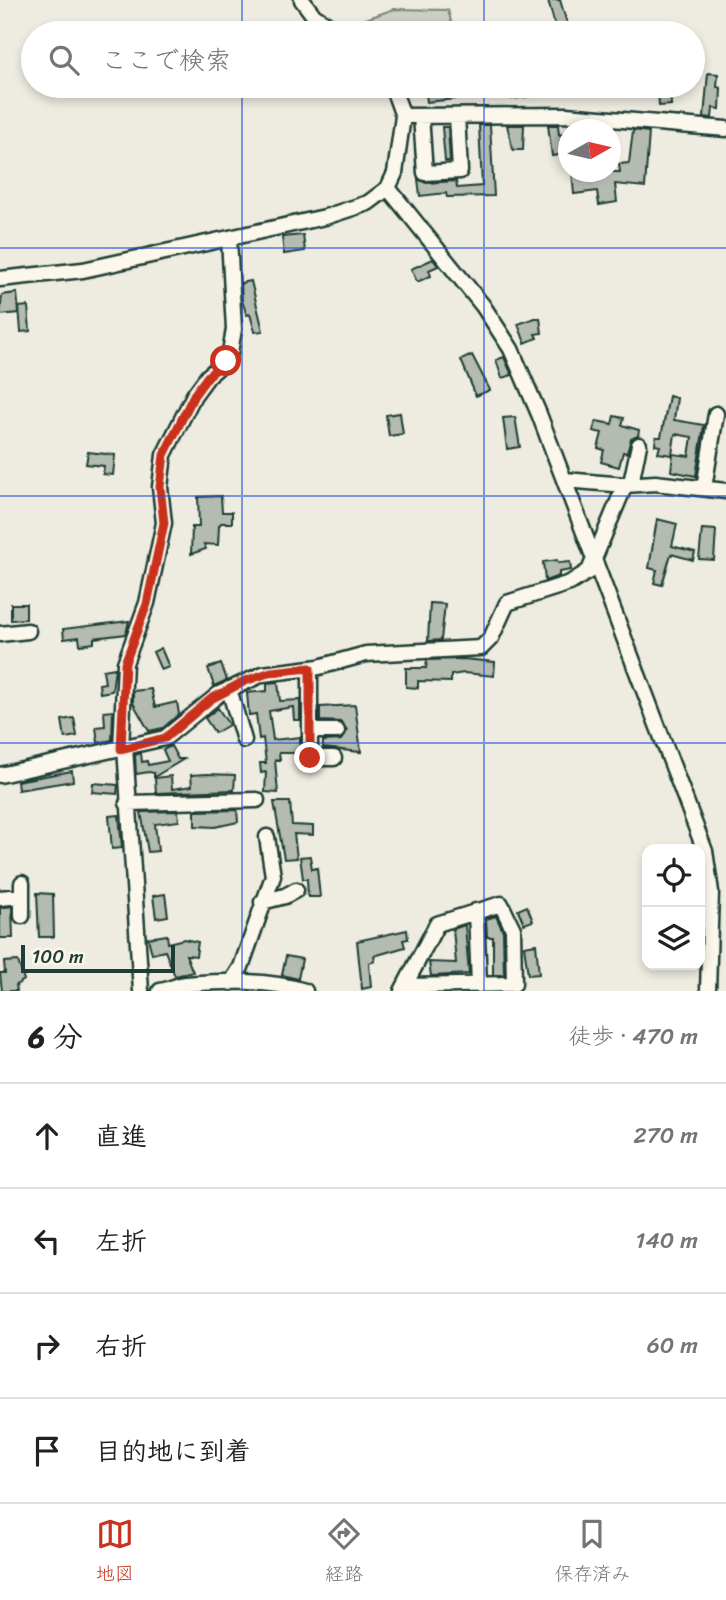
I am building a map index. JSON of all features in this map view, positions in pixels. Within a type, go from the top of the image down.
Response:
[{"type":"street","points":[[302,0],[314,16],[322,21]]},
{"type":"street","points":[[0,279],[83,270],[353,209],[379,197],[388,188],[395,173],[403,116],[396,98]]},
{"type":"street","points":[[403,116],[566,115],[726,129]]},
{"type":"street","points":[[421,116],[425,173],[460,171],[457,116]]},
{"type":"street","points":[[388,188],[483,306],[511,349],[595,554],[705,851],[711,892],[708,991]]},
{"type":"street","points":[[141,991],[123,748],[125,663],[147,604],[164,523],[160,487],[164,455],[194,395],[208,376],[229,358],[234,329],[229,238]]},
{"type":"street","points":[[704,488],[716,414]]},
{"type":"street","points":[[0,775],[165,738],[211,699],[263,674],[310,668],[366,654],[481,648],[491,638],[507,603],[581,577],[589,571],[628,484],[639,444]]},
{"type":"street","points":[[565,480],[726,491]]},
{"type":"street","points":[[0,634],[28,631]]},
{"type":"street","points":[[310,668],[310,758],[334,758]]},
{"type":"street","points":[[229,689],[244,740]]},
{"type":"street","points":[[310,731],[337,731]]},
{"type":"street","points":[[127,803],[257,800]]},
{"type":"street","points":[[231,983],[241,967],[272,876],[267,837]]},
{"type":"street","points":[[0,898],[21,890],[22,916]]},
{"type":"street","points":[[262,902],[296,890]]},
{"type":"street","points":[[501,904],[513,929],[514,985],[404,989],[437,924],[476,911],[501,904]]},
{"type":"street","points":[[476,911],[479,985]]},
{"type":"street","points":[[160,991],[184,984],[231,983],[282,985],[305,991]]},
{"type":"shaded area","points":[[394,9],[448,10],[451,21],[360,21]]},
{"type":"building","points":[[548,0],[560,0],[566,21],[554,21]]},
{"type":"building","points":[[708,73],[718,74],[717,87],[721,88],[720,109],[713,108],[712,118],[704,117]]},
{"type":"building","points":[[426,98],[455,98],[455,99],[427,102]]},
{"type":"building","points":[[659,98],[671,98],[671,105],[659,106]]},
{"type":"building","points":[[479,125],[490,125],[494,196],[447,197],[446,193],[420,196],[418,179],[426,183],[456,181],[457,188],[482,186]]},
{"type":"building","points":[[507,125],[524,125],[523,150],[513,150]]},
{"type":"building","points":[[548,125],[558,125],[558,155],[552,156]]},
{"type":"building","points":[[442,127],[448,127],[450,161],[445,161]]},
{"type":"building","points":[[633,130],[649,132],[645,187],[615,184],[617,202],[599,205],[597,191],[574,194],[573,182],[621,182],[621,164],[629,163]]},
{"type":"building","points":[[303,235],[305,251],[284,254],[282,237]]},
{"type":"building","points":[[433,259],[438,266],[429,270],[431,276],[417,282],[411,269]]},
{"type":"building","points":[[251,281],[263,331],[255,332],[250,314],[247,315],[242,301],[241,283]]},
{"type":"building","points":[[17,293],[19,313],[0,315],[2,295]]},
{"type":"building","points":[[28,306],[30,331],[21,332],[19,307]]},
{"type":"building","points":[[540,318],[542,333],[535,334],[537,338],[525,343],[518,324]]},
{"type":"building","points":[[472,355],[490,390],[476,396],[461,360]]},
{"type":"building","points":[[504,357],[512,375],[502,378],[496,360]]},
{"type":"building","points":[[669,396],[677,398],[674,420],[704,425],[696,476],[671,471],[673,454],[689,456],[692,437],[675,434],[672,455],[658,453],[660,446],[655,445],[656,437],[661,437]]},
{"type":"building","points":[[400,413],[403,434],[389,436],[386,415]]},
{"type":"building","points":[[614,416],[624,418],[622,425],[639,430],[638,436],[631,439],[627,453],[623,452],[619,467],[601,462],[604,450],[598,448],[602,433],[593,431],[596,421],[612,424]]},
{"type":"building","points":[[515,417],[520,447],[507,449],[503,418]]},
{"type":"building","points":[[88,452],[115,455],[113,475],[103,474],[104,466],[86,464]]},
{"type":"building","points":[[221,496],[222,512],[232,512],[232,523],[221,523],[219,526],[218,545],[204,544],[206,549],[191,554],[192,527],[199,527],[198,497]]},
{"type":"building","points":[[657,519],[677,524],[672,546],[695,552],[693,560],[671,554],[662,585],[654,583],[657,570],[649,568]]},
{"type":"building","points":[[702,529],[716,530],[714,560],[699,559]]},
{"type":"building","points":[[557,560],[558,563],[570,562],[571,570],[559,572],[559,576],[545,581],[543,562]]},
{"type":"building","points":[[430,603],[445,604],[441,640],[428,641]]},
{"type":"building","points":[[11,604],[26,604],[26,619],[11,620]]},
{"type":"building","points":[[129,621],[126,634],[94,638],[94,643],[80,645],[79,637],[64,639],[63,629]]},
{"type":"building","points":[[161,648],[169,667],[161,670],[153,652]]},
{"type":"building","points":[[427,660],[495,662],[494,676],[464,673],[451,675],[451,682],[418,681],[418,688],[406,687],[406,668],[426,668]]},
{"type":"building","points":[[221,664],[227,680],[214,686],[208,668]]},
{"type":"building","points":[[115,668],[112,691],[100,693],[99,684],[105,683],[103,670]]},
{"type":"building","points":[[278,682],[280,701],[300,700],[300,720],[294,720],[293,707],[269,711],[273,740],[300,737],[300,753],[279,753],[280,760],[275,760],[278,793],[265,792],[266,772],[261,773],[260,763],[266,763],[263,738],[259,739],[256,714],[249,715],[247,693],[267,691],[267,683]]},
{"type":"building","points":[[151,689],[155,707],[177,702],[179,714],[163,728],[149,731],[133,703],[133,691]]},
{"type":"building","points":[[355,705],[361,752],[323,748],[323,741],[341,740],[347,730],[341,722],[320,721],[320,707]]},
{"type":"building","points":[[218,708],[229,725],[215,733],[205,718]]},
{"type":"building","points":[[113,711],[112,740],[98,743],[96,727],[105,726],[104,712]]},
{"type":"building","points":[[74,718],[77,736],[65,738],[62,720]]},
{"type":"building","points":[[171,746],[178,759],[184,759],[154,777],[154,773],[149,772],[136,774],[135,755],[141,753],[142,762],[147,761],[148,765],[168,761],[163,750]]},
{"type":"building","points":[[72,771],[73,781],[18,790],[17,781]]},
{"type":"building","points":[[191,775],[235,775],[234,790],[156,793],[155,778],[171,776],[172,789],[192,786]]},
{"type":"building","points":[[93,783],[118,785],[117,794],[92,792]]},
{"type":"building","points":[[274,802],[290,802],[292,825],[313,826],[313,835],[294,834],[297,858],[284,859]]},
{"type":"building","points":[[237,810],[238,822],[215,827],[195,826],[195,811]]},
{"type":"building","points":[[178,811],[179,821],[155,824],[158,851],[148,852],[141,812]]},
{"type":"building","points":[[119,815],[122,848],[112,849],[109,816]]},
{"type":"building","points":[[310,856],[312,869],[317,868],[320,897],[308,897],[307,879],[303,879],[300,857]]},
{"type":"building","points":[[37,893],[53,894],[54,937],[39,937]]},
{"type":"building","points":[[165,894],[168,916],[156,918],[153,896]]},
{"type":"building","points":[[12,906],[13,938],[0,938],[0,908]]},
{"type":"building","points":[[527,906],[533,921],[524,924],[518,910]]},
{"type":"building","points":[[496,916],[503,931],[504,975],[493,975],[493,937],[487,937],[486,919]]},
{"type":"building","points":[[465,925],[469,974],[431,976],[429,962],[456,963],[453,929]]},
{"type":"building","points":[[407,930],[408,939],[403,940],[405,947],[374,956],[375,961],[369,963],[371,987],[362,989],[357,941]]},
{"type":"building","points":[[167,935],[168,943],[184,939],[198,942],[196,956],[186,955],[193,972],[175,976],[165,951],[152,954],[148,938]]},
{"type":"building","points":[[536,944],[539,974],[528,975],[524,946]]},
{"type":"building","points":[[286,956],[302,959],[298,979],[282,975]]},
{"type":"building","points":[[18,961],[24,980],[16,985],[17,991],[2,991],[0,973],[5,973],[4,962]]},
{"type":"route","points":[[226,361],[208,376],[194,395],[164,455],[160,487],[164,523],[147,604],[125,663],[121,749],[165,738],[211,699],[245,681],[271,672],[310,668],[310,758]]}]
